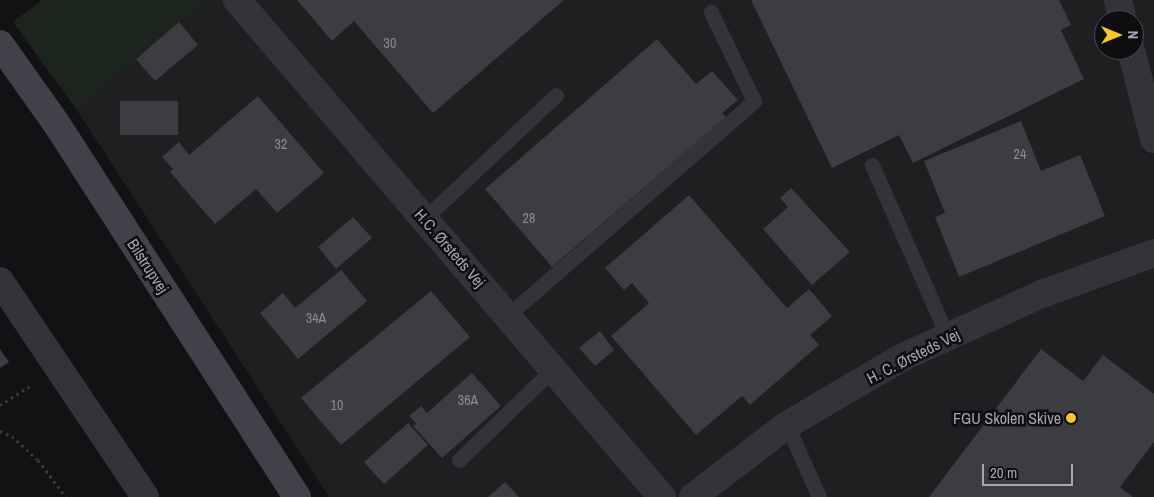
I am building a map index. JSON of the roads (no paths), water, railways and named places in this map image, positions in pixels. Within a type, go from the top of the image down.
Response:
[{"type":"street","name":"H.C. Ørsteds Vej","points":[[237,0],[662,497]]},
{"type":"street","name":"Bilstrupvej","points":[[0,44],[56,123],[290,494]]},
{"type":"street","points":[[1134,60],[1154,139]]},
{"type":"street","name":"H. C. Ørsteds Vej","points":[[693,497],[787,425],[903,358],[1042,294],[1154,253]]},
{"type":"street","points":[[0,281],[146,497]]},
{"type":"lane","points":[[507,316],[754,102],[711,12]]},
{"type":"lane","points":[[424,218],[556,95]]},
{"type":"lane","points":[[872,165],[948,337]]},
{"type":"lane","points":[[459,460],[553,369]]},
{"type":"lane","points":[[787,425],[820,497]]},
{"type":"place","name":"FGU Skolen Skive","points":[[1071,418]]}]
